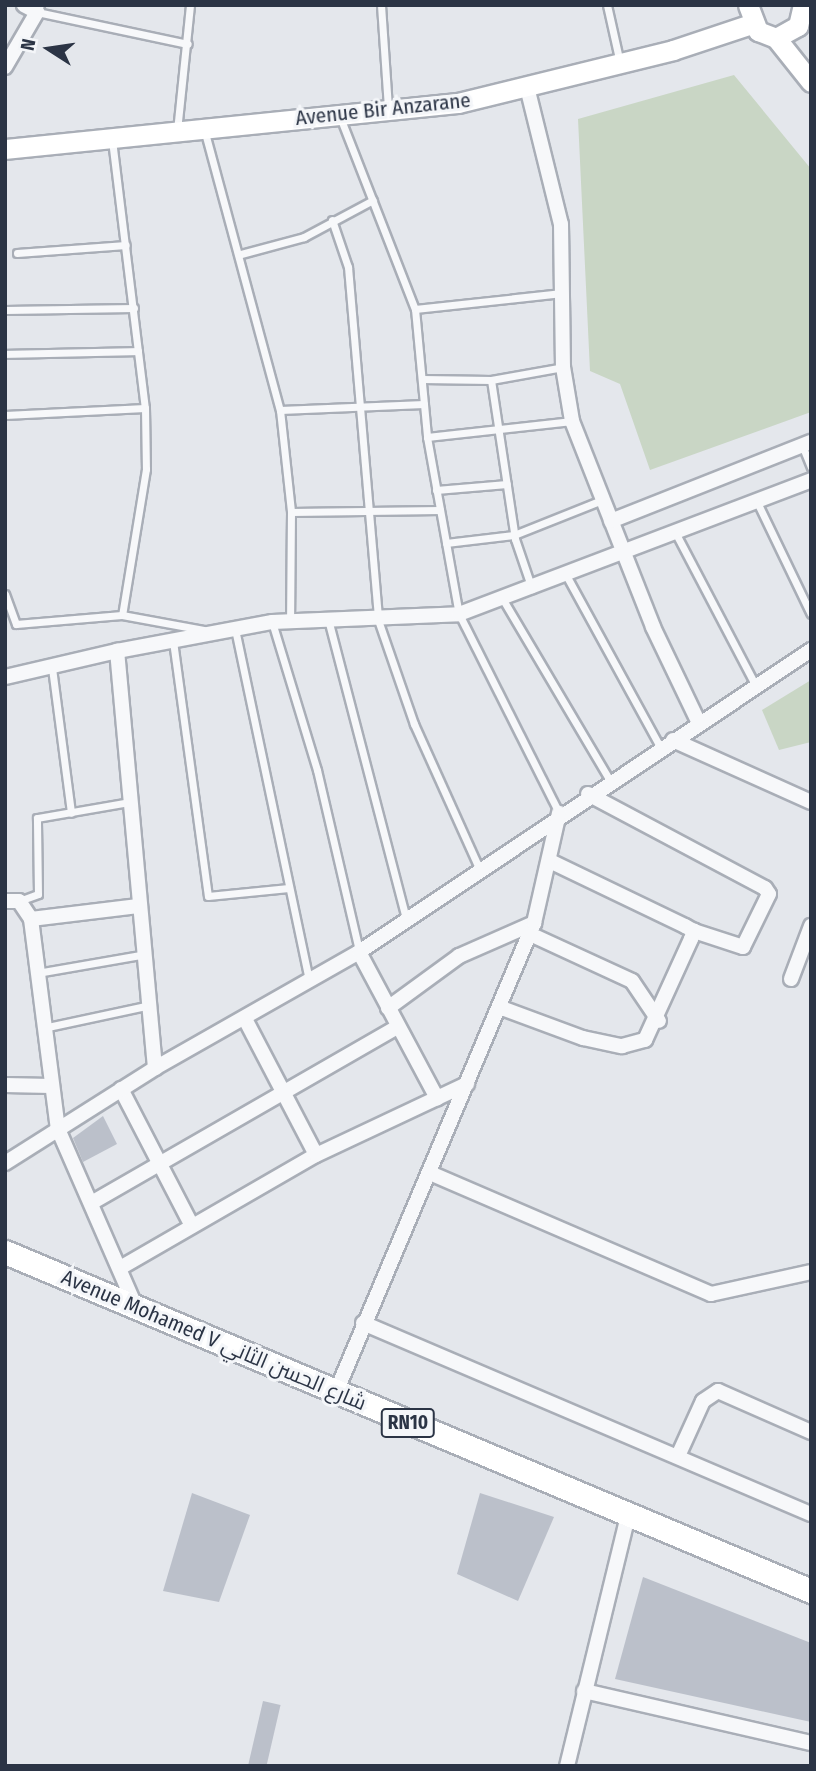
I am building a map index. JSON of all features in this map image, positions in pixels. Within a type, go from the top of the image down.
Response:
[{"type":"main road","name":"Avenue Mohamed V شارع الحسن الثاني","points":[[5,1252],[811,1591]]},
{"type":"street","points":[[5,67],[34,7]]},
{"type":"street","name":"Avenue Bir Anzarane","points":[[5,149],[388,109],[527,87],[620,63],[748,11]]},
{"type":"street","points":[[748,11],[776,38],[811,82]]},
{"type":"street","points":[[776,38],[792,32],[806,14]]},
{"type":"street","points":[[527,87],[557,197],[563,367],[572,421],[622,551],[699,723]]},
{"type":"street","points":[[611,521],[806,443]]},
{"type":"street","points":[[5,677],[206,630],[272,622],[329,623],[459,614],[533,589],[622,551],[811,480]]},
{"type":"street","points":[[5,1163],[155,1068],[359,952],[609,779],[811,650]]},
{"type":"street","points":[[117,651],[140,955],[155,1068]]},
{"type":"street","points":[[673,740],[811,802]]},
{"type":"street","points":[[552,862],[694,932],[743,947],[769,894],[765,888],[588,794]]},
{"type":"street","points":[[336,1392],[532,928],[552,862],[559,813]]},
{"type":"street","points":[[12,901],[31,919],[58,1129],[93,1202],[135,1306]]},
{"type":"street","points":[[31,919],[138,906]]},
{"type":"street","points":[[791,979],[811,926]]},
{"type":"street","points":[[388,1008],[460,956],[532,928],[632,981],[659,1021]]},
{"type":"street","points":[[499,1007],[622,1046],[645,1040],[659,1021],[694,932]]},
{"type":"street","points":[[359,952],[437,1098]]},
{"type":"street","points":[[245,1019],[316,1154]]},
{"type":"street","points":[[93,1202],[397,1027]]},
{"type":"street","points":[[120,1268],[316,1154],[467,1084]]},
{"type":"street","points":[[5,1085],[51,1086]]},
{"type":"street","points":[[121,1089],[192,1226]]},
{"type":"street","points":[[430,1173],[701,1291],[733,1293],[811,1272]]},
{"type":"street","points":[[363,1323],[811,1514]]},
{"type":"street","points":[[678,1456],[703,1401],[718,1391],[811,1432]]},
{"type":"street","points":[[567,1766],[628,1515]]},
{"type":"street","points":[[584,1691],[811,1743]]},
{"type":"lane","points":[[177,131],[190,5]]},
{"type":"lane","points":[[381,5],[388,109]]},
{"type":"lane","points":[[607,5],[620,63]]},
{"type":"lane","points":[[34,7],[188,44]]},
{"type":"lane","points":[[339,114],[415,309],[427,438],[459,614],[559,813]]},
{"type":"lane","points":[[204,128],[241,254],[280,410],[291,512],[290,621]]},
{"type":"lane","points":[[111,136],[145,408],[146,469],[122,614]]},
{"type":"lane","points":[[241,254],[284,245],[373,200]]},
{"type":"lane","points":[[332,220],[348,267],[378,620],[414,724],[479,868]]},
{"type":"lane","points":[[17,253],[125,245]]},
{"type":"lane","points":[[415,309],[562,293]]},
{"type":"lane","points":[[5,310],[134,308]]},
{"type":"lane","points":[[5,354],[138,351]]},
{"type":"lane","points":[[422,379],[491,380],[563,367]]},
{"type":"lane","points":[[491,380],[514,535],[533,589]]},
{"type":"lane","points":[[280,410],[360,410],[424,404]]},
{"type":"lane","points":[[5,415],[145,408]]},
{"type":"lane","points":[[427,438],[499,434],[572,421]]},
{"type":"lane","points":[[806,443],[811,467]]},
{"type":"lane","points":[[436,490],[507,484]]},
{"type":"lane","points":[[446,543],[514,535],[603,500]]},
{"type":"lane","points":[[757,502],[811,614]]},
{"type":"lane","points":[[291,512],[440,510]]},
{"type":"lane","points":[[675,532],[756,686]]},
{"type":"lane","points":[[566,575],[660,747]]},
{"type":"lane","points":[[5,594],[16,624],[122,614],[206,630]]},
{"type":"lane","points":[[502,598],[609,779]]},
{"type":"lane","points":[[272,622],[317,771],[359,952]]},
{"type":"lane","points":[[329,623],[406,918]]},
{"type":"lane","points":[[234,627],[309,981]]},
{"type":"lane","points":[[173,637],[208,896],[289,888]]},
{"type":"lane","points":[[52,668],[71,813]]},
{"type":"lane","points":[[12,901],[38,894],[33,822],[41,815],[71,813],[130,802]]},
{"type":"lane","points":[[36,973],[140,955]]},
{"type":"lane","points":[[43,1028],[146,1006]]},
{"type":"green space","points":[[734,75],[811,169],[811,412],[650,470],[620,384],[590,371],[578,119]]},
{"type":"green space","points":[[811,680],[811,742],[779,750],[762,710]]},
{"type":"building","points":[[103,1116],[117,1144],[83,1162],[73,1138]]},
{"type":"building","points":[[192,1493],[250,1515],[219,1602],[163,1591]]},
{"type":"building","points":[[480,1493],[554,1517],[518,1601],[457,1574]]},
{"type":"building","points":[[643,1577],[811,1643],[811,1722],[615,1679]]},
{"type":"building","points":[[263,1701],[281,1705],[266,1766],[248,1765]]}]
